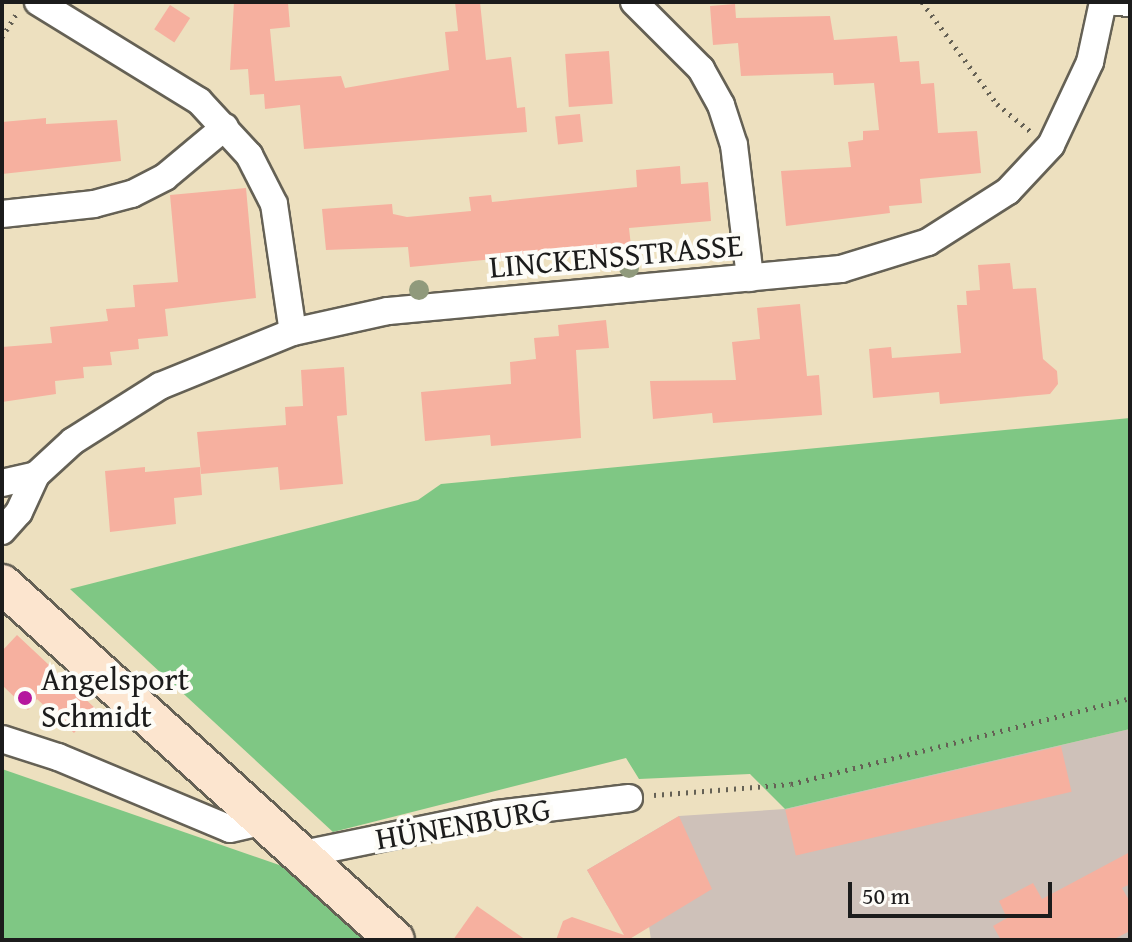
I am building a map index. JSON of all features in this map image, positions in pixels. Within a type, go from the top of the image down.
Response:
[{"type":"street","points":[[38,2],[199,101],[249,155],[274,204],[293,332]]},
{"type":"street","points":[[634,2],[701,69],[721,105],[734,145],[750,278]]},
{"type":"street","name":"LINCKENSSTRASSE","points":[[2,531],[19,512],[36,475],[73,441],[160,386],[293,332],[388,311],[841,269],[928,242],[1008,191],[1051,145],[1090,62],[1103,2]]},
{"type":"street","points":[[1116,2],[1130,3]]},
{"type":"street","points":[[2,214],[94,204],[132,194],[165,177],[225,127]]},
{"type":"street","name":"LINCKENSSTRASSE","points":[[2,483],[36,475]]},
{"type":"street","points":[[2,584],[260,822],[395,940]]},
{"type":"street","points":[[2,739],[58,757],[230,829],[260,822]]},
{"type":"street","name":"HÜNENBURG","points":[[298,855],[497,814],[629,798]]},
{"type":"path","points":[[2,37],[23,2]]},
{"type":"path","points":[[922,2],[997,104],[1051,145]]},
{"type":"path","points":[[629,798],[791,784],[1130,698]]},
{"type":"shaded area","points":[[1130,729],[1130,940],[651,940],[649,926],[607,905],[587,870],[679,816],[785,809]]},
{"type":"green space","points":[[1130,418],[1130,729],[785,809],[750,774],[639,779],[626,758],[333,832],[70,589],[418,500],[441,484]]},
{"type":"green space","points":[[2,769],[285,867],[374,940],[2,940]]},
{"type":"building","points":[[234,2],[288,3],[290,27],[270,29],[275,81],[341,76],[345,88],[449,70],[445,32],[458,31],[455,2],[480,2],[486,60],[511,57],[517,108],[525,107],[527,132],[304,149],[300,105],[265,109],[264,94],[250,95],[248,69],[230,70]]},
{"type":"building","points":[[735,4],[736,18],[830,16],[834,40],[897,36],[900,62],[919,61],[921,84],[934,83],[938,133],[977,131],[981,173],[920,179],[922,203],[889,206],[890,213],[786,226],[781,171],[851,167],[848,142],[863,140],[863,131],[879,130],[874,83],[834,85],[833,73],[741,76],[738,43],[713,45],[710,6]]},
{"type":"building","points":[[170,5],[190,18],[174,42],[154,29]]},
{"type":"building","points":[[609,51],[613,104],[569,107],[565,54]]},
{"type":"building","points":[[580,114],[583,142],[558,144],[555,117]]},
{"type":"building","points":[[46,118],[46,124],[117,120],[121,161],[2,174],[2,122]]},
{"type":"building","points":[[680,166],[681,184],[708,182],[711,221],[629,228],[631,246],[410,267],[408,247],[326,250],[322,209],[392,204],[393,214],[407,217],[471,211],[469,197],[491,195],[492,202],[637,187],[636,170]]},
{"type":"building","points":[[246,188],[256,298],[165,309],[168,336],[138,339],[139,349],[110,352],[112,365],[83,367],[84,378],[55,381],[56,394],[2,402],[2,347],[52,343],[50,327],[108,321],[106,309],[135,307],[133,285],[178,282],[170,195]]},
{"type":"building","points":[[1010,263],[1013,289],[1036,288],[1043,359],[1057,371],[1058,384],[1050,394],[940,404],[939,392],[873,398],[869,349],[891,347],[892,358],[961,353],[957,305],[967,305],[966,291],[980,290],[978,265]]},
{"type":"building","points":[[800,304],[807,376],[819,375],[822,415],[713,423],[712,413],[653,419],[650,381],[736,380],[732,342],[760,339],[757,308]]},
{"type":"building","points":[[606,320],[609,348],[576,350],[581,438],[491,446],[490,435],[425,441],[421,392],[511,384],[510,362],[536,359],[534,338],[559,336],[558,325]]},
{"type":"building","points":[[344,367],[347,415],[337,416],[343,484],[280,490],[278,467],[201,474],[197,432],[286,425],[285,407],[303,406],[301,370]]},
{"type":"building","points":[[145,467],[145,472],[200,467],[202,495],[174,498],[176,524],[110,532],[105,471]]},
{"type":"building","points":[[17,635],[96,709],[74,733],[37,699],[28,710],[2,685],[2,651]]},
{"type":"building","points":[[1061,746],[1072,792],[796,855],[785,810]]},
{"type":"building","points":[[679,816],[712,889],[628,940],[556,940],[563,921],[572,917],[624,935],[587,870]]},
{"type":"building","points":[[1130,852],[1130,884],[1122,888],[1130,902],[1130,931],[1112,940],[1001,940],[993,926],[1007,918],[999,901],[1033,883],[1042,899]]},
{"type":"building","points":[[477,906],[526,940],[453,940]]},
{"type":"place","name":"Angelsport Schmidt","points":[[25,698]]}]
